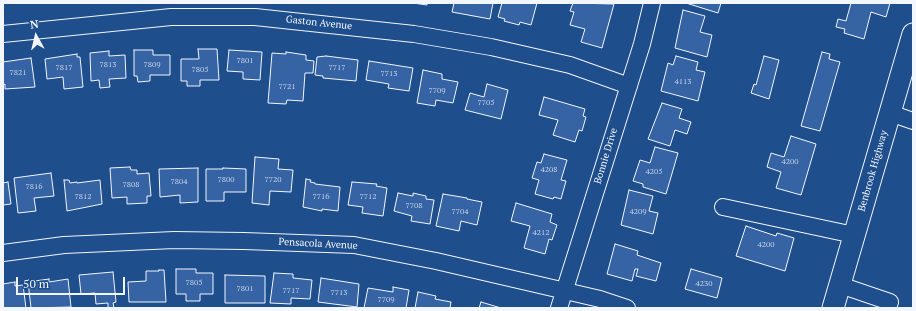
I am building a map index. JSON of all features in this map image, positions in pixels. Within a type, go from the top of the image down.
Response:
[{"type":"main road","name":"Benbrook Highway","points":[[833,308],[913,34]]},
{"type":"street","name":"Bonnie Drive","points":[[559,308],[642,44],[652,3]]},
{"type":"street","name":"Gaston Avenue","points":[[3,34],[171,17],[255,17],[414,34],[491,47],[570,65],[628,86]]},
{"type":"street","points":[[890,113],[913,121]]},
{"type":"street","points":[[723,207],[854,235]]},
{"type":"street","name":"Pensacola Avenue","points":[[3,253],[64,245],[174,240],[354,245],[436,261],[564,291],[627,308]]},
{"type":"street","points":[[840,285],[890,302],[888,308]]},
{"type":"building","points":[[413,3],[427,3],[427,5]]},
{"type":"building","points":[[454,3],[493,3],[490,19],[452,12]]},
{"type":"building","points":[[502,3],[537,3],[531,25],[520,22],[519,25],[504,21],[505,19],[498,17]]},
{"type":"building","points":[[573,3],[614,4],[602,48],[581,42],[585,29],[570,25],[574,12],[570,11]]},
{"type":"building","points":[[686,3],[721,3],[718,13]]},
{"type":"building","points":[[851,3],[890,3],[886,17],[871,12],[864,39],[844,33],[845,29],[836,27],[838,19],[846,21]]},
{"type":"building","points":[[683,10],[705,16],[700,32],[712,35],[707,57],[675,48]]},
{"type":"building","points":[[198,49],[217,49],[219,80],[200,80],[200,86],[187,86],[187,81],[181,81],[181,59],[199,59]]},
{"type":"building","points":[[134,50],[153,50],[153,55],[170,55],[170,75],[150,75],[150,81],[138,82],[137,76],[134,76]]},
{"type":"building","points":[[229,50],[262,52],[260,80],[243,79],[243,72],[227,71]]},
{"type":"building","points":[[109,51],[109,56],[125,55],[126,78],[109,79],[110,87],[100,88],[99,80],[91,81],[90,53]]},
{"type":"building","points":[[286,52],[306,55],[306,60],[314,61],[313,73],[305,73],[303,101],[287,100],[286,104],[268,103],[272,53],[286,54]]},
{"type":"building","points":[[822,52],[830,54],[829,59],[840,62],[820,131],[801,126]]},
{"type":"building","points":[[77,54],[77,57],[80,57],[83,87],[64,89],[63,77],[47,79],[45,59]]},
{"type":"building","points":[[326,56],[358,60],[356,81],[323,78],[323,76],[315,75],[317,57]]},
{"type":"building","points":[[676,56],[698,62],[696,70],[705,72],[698,101],[661,91],[668,63],[673,65]]},
{"type":"building","points":[[764,56],[779,60],[769,99],[751,93],[754,84],[756,85]]},
{"type":"building","points":[[31,58],[35,87],[5,89],[5,84],[3,85],[3,62]]},
{"type":"building","points":[[369,61],[413,68],[409,91],[388,88],[389,84],[366,80]]},
{"type":"building","points":[[423,70],[442,74],[442,79],[458,82],[453,103],[436,100],[435,106],[417,103]]},
{"type":"building","points":[[487,84],[508,90],[501,119],[465,110],[470,93],[484,97]]},
{"type":"building","points":[[544,97],[585,109],[583,116],[586,117],[582,131],[579,130],[575,142],[553,135],[558,120],[539,115]]},
{"type":"building","points":[[662,103],[682,109],[679,118],[691,122],[687,134],[675,130],[670,146],[648,139]]},
{"type":"building","points":[[791,136],[816,144],[801,195],[776,188],[781,172],[767,167],[771,153],[784,157]]},
{"type":"building","points":[[655,147],[678,153],[666,194],[643,187],[643,184],[633,181],[640,160],[650,163]]},
{"type":"building","points":[[544,154],[567,160],[561,180],[566,181],[561,199],[554,197],[553,199],[535,194],[539,180],[532,178],[537,162],[541,163]]},
{"type":"building","points":[[255,157],[279,159],[278,169],[293,170],[291,192],[270,191],[269,205],[252,203]]},
{"type":"building","points":[[130,167],[131,170],[137,170],[137,174],[149,173],[151,196],[147,196],[147,203],[127,204],[127,197],[112,198],[110,168]]},
{"type":"building","points":[[198,168],[198,202],[180,203],[180,195],[160,197],[159,169]]},
{"type":"building","points":[[206,169],[246,169],[246,192],[224,192],[224,201],[206,201]]},
{"type":"building","points":[[51,173],[54,196],[34,198],[36,211],[18,213],[14,178]]},
{"type":"building","points":[[306,179],[311,180],[310,182],[315,184],[340,187],[338,211],[322,209],[322,211],[303,207]]},
{"type":"building","points":[[64,180],[69,180],[70,183],[77,183],[100,180],[102,204],[67,211]]},
{"type":"building","points":[[8,182],[11,204],[3,205],[3,183]]},
{"type":"building","points":[[352,182],[377,184],[376,186],[387,188],[383,216],[362,213],[363,207],[348,205]]},
{"type":"building","points":[[629,190],[653,196],[649,211],[658,213],[653,234],[621,225]]},
{"type":"building","points":[[398,193],[413,196],[413,193],[426,196],[426,199],[434,200],[430,224],[411,221],[412,216],[394,211]]},
{"type":"building","points":[[443,194],[482,202],[477,225],[461,221],[459,231],[436,226]]},
{"type":"building","points":[[516,203],[552,214],[550,222],[557,225],[552,240],[549,239],[545,254],[524,248],[530,226],[511,221]]},
{"type":"building","points":[[746,226],[776,236],[777,233],[794,238],[785,271],[736,256]]},
{"type":"building","points":[[615,244],[638,251],[637,255],[661,263],[656,281],[636,276],[638,269],[635,269],[632,281],[607,274]]},
{"type":"building","points":[[176,269],[196,269],[196,273],[213,273],[213,294],[200,294],[200,301],[186,301],[186,294],[176,294]]},
{"type":"building","points":[[691,269],[722,278],[717,298],[685,289]]},
{"type":"building","points":[[164,270],[166,302],[129,302],[128,282],[146,281],[146,271]]},
{"type":"building","points":[[113,272],[116,302],[113,303],[114,308],[108,308],[108,303],[96,304],[95,293],[81,294],[79,275]]},
{"type":"building","points":[[274,273],[293,274],[293,278],[312,280],[310,299],[291,298],[291,304],[270,303]]},
{"type":"building","points":[[225,275],[265,276],[265,303],[225,303]]},
{"type":"building","points":[[321,278],[359,284],[357,307],[318,302]]},
{"type":"building","points":[[49,279],[49,282],[68,279],[71,307],[31,308],[28,282]]},
{"type":"building","points":[[15,282],[15,286],[23,285],[26,308],[3,308],[3,284]]},
{"type":"building","points":[[393,287],[409,290],[406,308],[364,308],[368,288],[393,292]]},
{"type":"building","points":[[418,292],[436,296],[435,299],[451,302],[450,308],[415,308]]},
{"type":"building","points":[[481,302],[501,308],[479,308]]}]
